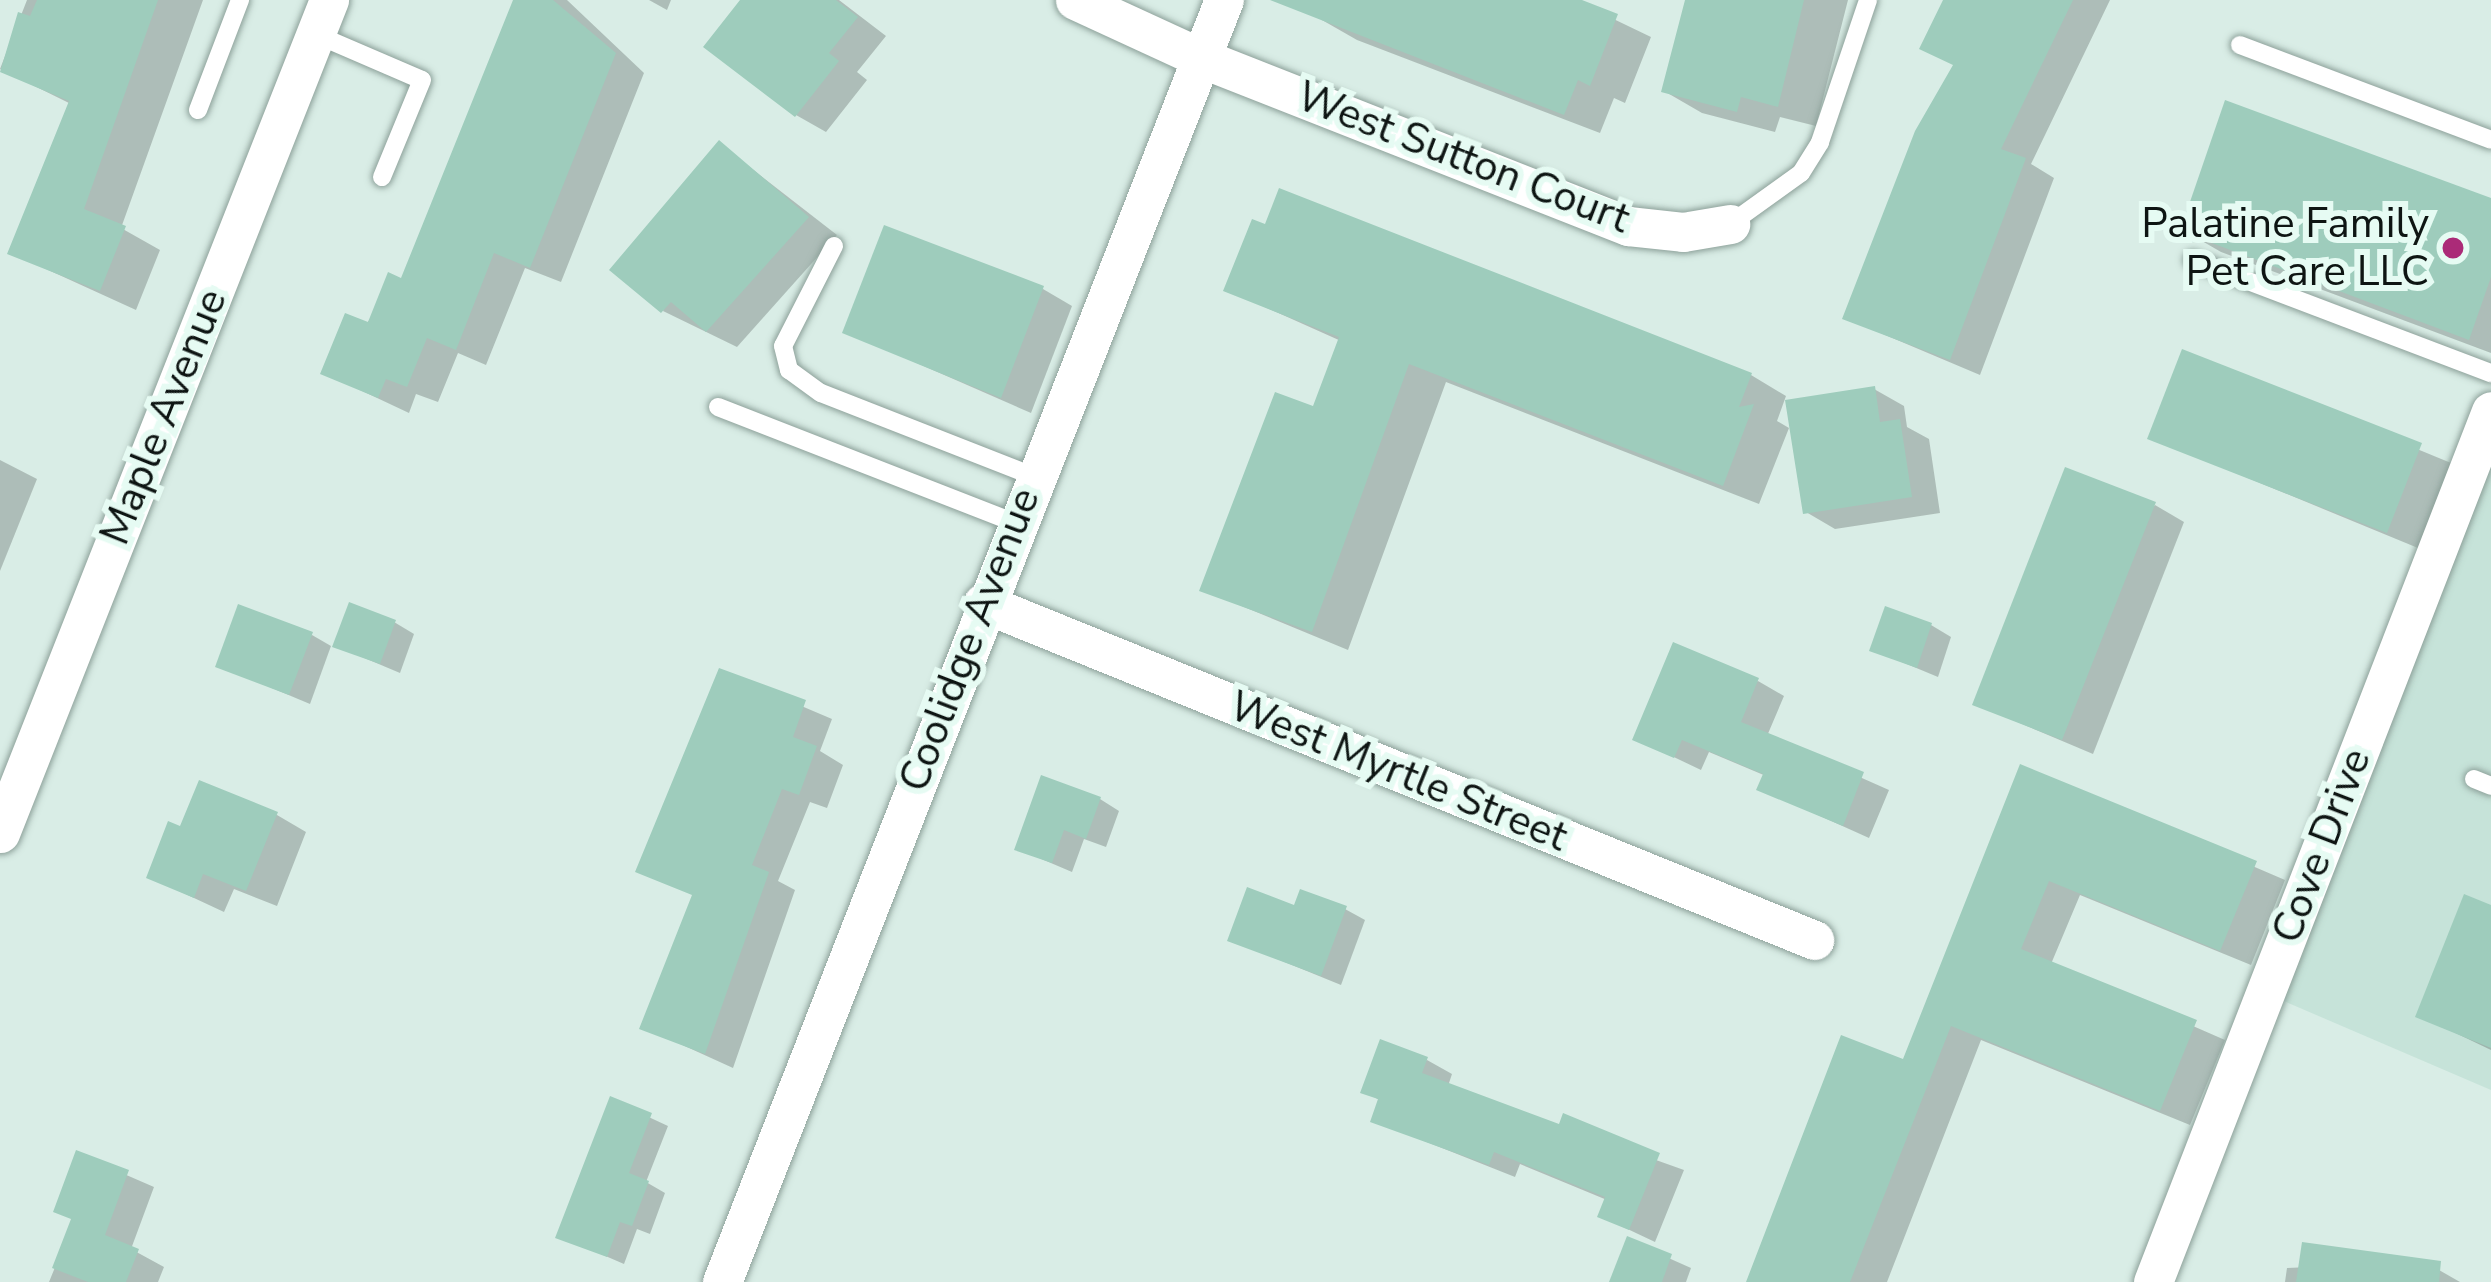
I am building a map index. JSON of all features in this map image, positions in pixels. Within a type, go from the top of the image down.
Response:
[{"type":"street","name":"West Sutton Court","points":[[1075,0],[1201,58],[1628,226],[1683,232],[1730,224]]},
{"type":"street","name":"Coolidge Avenue","points":[[722,1282],[983,603],[1225,0]]},
{"type":"street","name":"Maple Avenue","points":[[0,833],[322,17]]},
{"type":"street","name":"Cove Drive","points":[[2153,1282],[2491,411]]},
{"type":"street","name":"West Myrtle Street","points":[[983,603],[1814,940]]},
{"type":"lane","points":[[198,110],[240,0]]},
{"type":"lane","points":[[1730,224],[1801,173],[1820,142],[1868,0]]},
{"type":"lane","points":[[322,17],[422,80],[382,177]]},
{"type":"lane","points":[[2240,45],[2491,140]]},
{"type":"lane","points":[[834,246],[783,346],[789,370],[821,393],[1033,476]]},
{"type":"lane","points":[[2193,260],[2491,373]]},
{"type":"lane","points":[[718,407],[1015,523]]},
{"type":"shaded area","points":[[2491,411],[2491,1090],[2265,993]]},
{"type":"building","points":[[37,0],[158,0],[84,209],[126,226],[100,291],[7,254],[69,101],[0,72],[18,12],[30,16]]},
{"type":"building","points":[[513,0],[553,0],[616,53],[530,268],[494,253],[456,350],[427,338],[407,387],[386,379],[378,398],[320,374],[345,313],[368,322],[388,272],[401,278]]},
{"type":"building","points":[[740,0],[836,0],[858,17],[829,53],[839,61],[795,117],[703,47]]},
{"type":"building","points":[[1270,0],[1582,0],[1618,14],[1590,86],[1578,80],[1564,115]]},
{"type":"building","points":[[1685,0],[1804,0],[1778,107],[1741,97],[1737,112],[1661,92]]},
{"type":"building","points":[[1943,0],[2073,0],[2001,149],[2026,158],[1950,360],[1842,319],[1915,131],[1953,65],[1919,49]]},
{"type":"building","points":[[2225,100],[2491,198],[2491,277],[2469,340],[2180,231]]},
{"type":"building","points":[[719,140],[809,217],[706,332],[671,302],[661,313],[609,270]]},
{"type":"building","points":[[1279,188],[1752,373],[1739,407],[1754,404],[1723,486],[1409,364],[1312,632],[1199,591],[1275,392],[1313,406],[1339,337],[1223,291],[1252,219],[1265,224]]},
{"type":"building","points":[[884,225],[1044,286],[1001,398],[842,333]]},
{"type":"building","points":[[2182,349],[2422,443],[2387,533],[2147,439]]},
{"type":"building","points":[[1875,386],[1880,422],[1900,419],[1912,497],[1803,514],[1785,400]]},
{"type":"building","points":[[2065,467],[2156,502],[2062,740],[1972,705]]},
{"type":"building","points":[[349,602],[396,620],[380,664],[332,647]]},
{"type":"building","points":[[238,604],[313,632],[289,695],[215,667]]},
{"type":"building","points":[[1885,606],[1932,623],[1917,668],[1869,651]]},
{"type":"building","points":[[1673,642],[1759,678],[1741,722],[1864,772],[1843,826],[1756,790],[1763,774],[1682,740],[1674,758],[1632,740]]},
{"type":"building","points":[[719,668],[806,700],[793,737],[817,746],[799,795],[782,789],[752,865],[769,872],[705,1054],[639,1029],[692,895],[635,872]]},
{"type":"building","points":[[2020,764],[2257,861],[2220,951],[2049,881],[2021,949],[2197,1020],[2160,1111],[1951,1026],[1850,1282],[1746,1282],[1841,1035],[1903,1059]]},
{"type":"building","points":[[1041,775],[1101,797],[1086,839],[1064,830],[1052,863],[1014,850]]},
{"type":"building","points":[[199,780],[278,812],[246,891],[203,874],[194,898],[146,878],[168,821],[180,826]]},
{"type":"building","points":[[1247,887],[1294,905],[1300,889],[1347,906],[1321,976],[1227,941]]},
{"type":"building","points":[[2464,894],[2491,905],[2491,1048],[2415,1017]]},
{"type":"building","points":[[1380,1039],[1428,1057],[1422,1073],[1559,1124],[1563,1113],[1660,1153],[1629,1230],[1597,1217],[1605,1197],[1494,1152],[1489,1165],[1370,1122],[1378,1099],[1360,1093]]},
{"type":"building","points":[[610,1096],[652,1113],[629,1173],[649,1181],[632,1226],[620,1222],[607,1257],[555,1238]]},
{"type":"building","points":[[76,1150],[129,1170],[105,1235],[139,1249],[126,1282],[88,1282],[52,1268],[71,1219],[53,1212]]},
{"type":"building","points":[[1627,1236],[1672,1254],[1662,1282],[1609,1282]]},
{"type":"building","points":[[2302,1242],[2441,1261],[2439,1282],[2296,1282]]},
{"type":"place","name":"Palatine Family Pet Care LLC","points":[[2453,248]]}]
